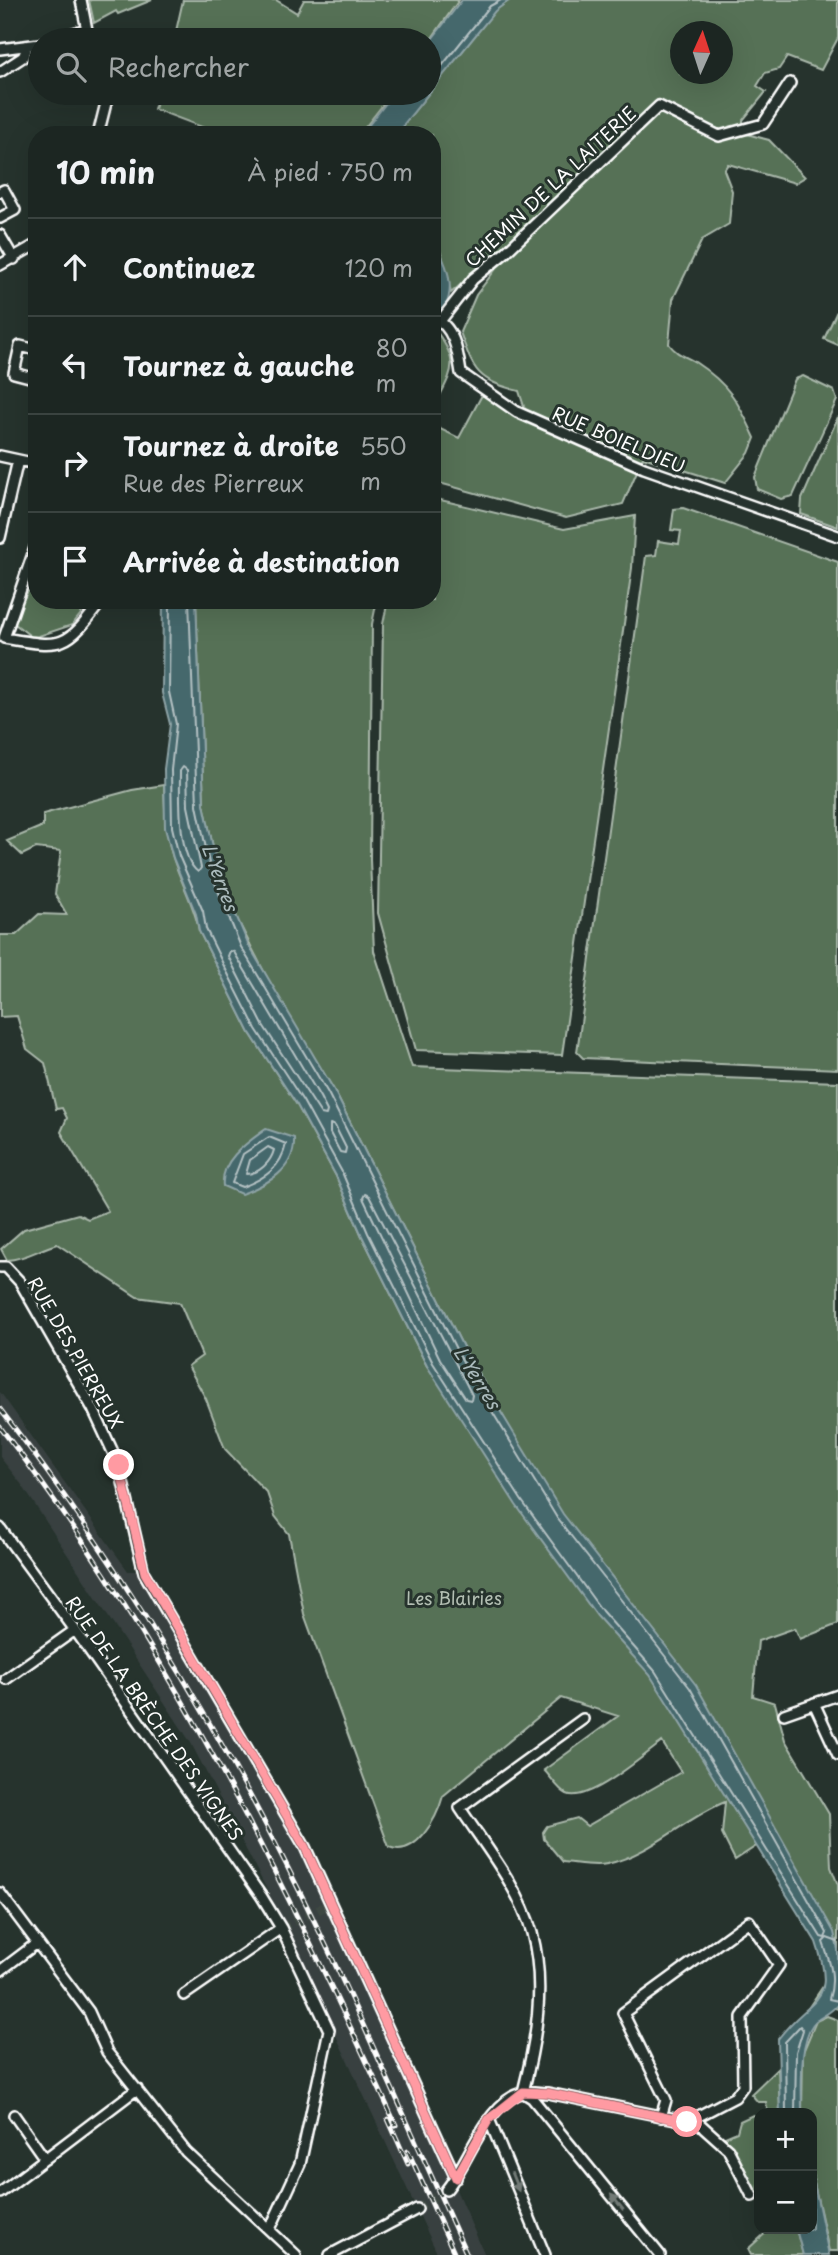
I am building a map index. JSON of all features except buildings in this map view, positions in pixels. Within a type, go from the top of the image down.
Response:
[{"type":"street","points":[[81,0],[86,28]]},
{"type":"street","points":[[0,49],[28,46]]},
{"type":"street","points":[[0,72],[23,57],[28,46]]},
{"type":"street","name":"CHEMIN DE LA LAITERIE","points":[[441,314],[473,279],[506,253],[659,106],[719,136],[763,124],[790,83]]},
{"type":"street","points":[[100,126],[106,105]]},
{"type":"street","points":[[0,192],[4,190],[15,209],[0,218]]},
{"type":"street","points":[[0,234],[14,259]]},
{"type":"street","points":[[0,265],[28,250]]},
{"type":"street","name":"RUE BOIELDIEU","points":[[441,326],[458,352],[461,373],[517,412],[690,485],[838,536]]},
{"type":"street","points":[[28,348],[20,346],[14,373],[28,377]]},
{"type":"street","points":[[0,456],[28,462]]},
{"type":"street","points":[[0,538],[5,497],[19,460]]},
{"type":"street","points":[[28,566],[1,638],[47,645],[58,644],[76,633],[95,609]]},
{"type":"street","name":"RUE DES PIERREUX","points":[[0,1266],[6,1267],[20,1282],[93,1409],[119,1465],[145,1573],[299,1836],[456,2178]]},
{"type":"street","name":"RUE DE LA BRÈCHE DES VIGNES","points":[[0,1528],[75,1630],[281,1928],[329,2030],[300,2164],[270,2229]]},
{"type":"street","points":[[6,1679],[75,1630]]},
{"type":"street","points":[[784,1714],[838,1695]]},
{"type":"street","points":[[814,1703],[838,1755]]},
{"type":"street","points":[[446,2190],[456,2178],[489,2119],[523,2092],[534,2050],[538,2004],[538,1965],[531,1932],[514,1893],[460,1808],[533,1752],[583,1719]]},
{"type":"street","points":[[0,1893],[89,2012],[107,2052],[186,2152],[296,2255]]},
{"type":"street","points":[[661,2117],[666,2100],[622,2013],[748,1921],[779,1965],[742,2017],[743,2086],[734,2097],[687,2122]]},
{"type":"street","points":[[184,1995],[281,1928]]},
{"type":"street","points":[[0,1971],[37,1943]]},
{"type":"street","points":[[0,2193],[137,2089]]},
{"type":"street","points":[[523,2092],[548,2093],[700,2124],[728,2149],[752,2196]]},
{"type":"street","points":[[523,2092],[532,2098],[660,2255]]},
{"type":"street","points":[[14,2115],[45,2159]]},
{"type":"street","points":[[489,2119],[545,2255]]},
{"type":"street","points":[[330,2255],[417,2209]]},
{"type":"shaded area","points":[[0,1392],[128,1571],[137,1571],[290,1834],[351,1954],[485,2255],[438,2255],[279,1913],[191,1743],[22,1485],[0,1457]]},
{"type":"green space","points":[[89,0],[152,0],[118,14],[116,11],[94,23]]},
{"type":"green space","points":[[183,0],[276,0],[297,13],[304,0],[459,0],[439,28],[177,28]]},
{"type":"green space","points":[[510,0],[838,0],[838,38],[821,70],[787,57],[779,69],[765,73],[757,86],[766,92],[743,120],[743,133],[769,140],[805,177],[795,183],[728,164],[724,170],[732,191],[729,224],[702,240],[673,299],[669,344],[678,353],[707,370],[725,387],[755,438],[749,453],[725,483],[643,457],[623,504],[566,518],[441,483],[441,429],[459,438],[482,395],[529,422],[519,391],[494,383],[479,372],[469,357],[460,332],[476,295],[530,224],[451,293],[441,253],[441,126],[404,126],[419,105],[441,105],[441,78],[495,10]]},
{"type":"green space","points":[[155,105],[383,105],[366,126],[199,126],[154,109]]},
{"type":"green space","points":[[838,309],[838,345],[824,339]]},
{"type":"green space","points":[[441,338],[451,360],[449,377],[441,393]]},
{"type":"green space","points":[[803,376],[834,391],[837,400],[793,496],[781,499],[757,489],[755,477],[795,379]]},
{"type":"green space","points":[[838,417],[838,527],[801,514],[802,499]]},
{"type":"green space","points":[[441,500],[564,529],[635,516],[632,568],[562,1055],[416,1050],[378,913],[383,624],[386,609],[441,609]]},
{"type":"green space","points":[[683,508],[838,562],[838,1069],[583,1058],[577,1052],[646,556],[656,555],[658,541],[679,544],[681,531],[671,530],[674,509]]},
{"type":"green space","points":[[28,591],[28,609],[85,609],[72,625],[33,638],[11,621]]},
{"type":"green space","name":"Les Blairies","points":[[196,609],[375,609],[372,624],[370,860],[374,951],[412,1067],[838,1082],[838,1624],[800,1639],[795,1628],[758,1641],[753,1696],[775,1703],[785,1740],[829,1814],[831,1867],[838,1885],[838,2009],[822,2004],[809,2007],[834,1970],[758,1845],[735,1860],[722,1834],[725,1802],[695,1817],[639,1852],[607,1864],[563,1862],[544,1839],[543,1832],[547,1826],[577,1818],[587,1826],[681,1772],[662,1742],[616,1777],[588,1792],[576,1795],[561,1790],[544,1770],[618,1716],[561,1698],[443,1796],[430,1825],[416,1841],[399,1849],[389,1847],[304,1614],[289,1534],[275,1516],[267,1493],[225,1449],[206,1399],[188,1366],[202,1356],[180,1303],[137,1297],[57,1244],[7,1260],[1,1249],[24,1229],[78,1214],[88,1219],[108,1211],[61,1132],[67,1118],[62,1108],[56,1109],[45,1063],[27,1049],[17,1016],[0,1017],[0,935],[16,935],[39,914],[67,915],[55,894],[61,851],[36,848],[22,855],[7,841],[43,826],[43,814],[132,790],[164,785],[170,849],[199,931],[250,1033],[297,1105],[336,1176],[362,1236],[427,1366],[510,1428],[464,1349],[334,1090],[279,1001],[228,901],[218,871],[204,804]]},
{"type":"green space","points":[[827,2016],[838,2020],[838,2251],[829,2251],[817,2197],[817,2108],[802,2108],[803,2052],[816,2021]]},
{"type":"green space","points":[[778,2068],[780,2108],[767,2108],[766,2102],[758,2102],[751,2094]]},
{"type":"green space","points":[[754,2116],[754,2188],[725,2137],[737,2132],[740,2121]]},
{"type":"green space","points":[[764,2234],[797,2234],[803,2255],[751,2255],[748,2249]]},
{"type":"water","points":[[462,0],[510,0],[495,11],[441,78],[441,28]]},
{"type":"water","points":[[385,105],[419,105],[404,126],[368,126]]},
{"type":"water","points":[[441,255],[450,283],[441,315]]},
{"type":"water","name":"L'Yerres","points":[[163,609],[196,609],[204,804],[218,871],[248,944],[334,1090],[464,1349],[496,1404],[563,1514],[696,1685],[834,1932],[838,1950],[838,2004],[816,2021],[806,2039],[802,2065],[802,2108],[780,2108],[778,2039],[818,1998],[822,1989],[824,1978],[816,1942],[650,1675],[597,1616],[516,1505],[427,1366],[362,1236],[336,1176],[297,1105],[250,1033],[199,931],[196,914],[173,858],[165,828],[164,769],[170,724],[162,693]]},
{"type":"water","points":[[266,1129],[294,1138],[290,1159],[285,1167],[269,1181],[241,1194],[223,1186],[223,1177],[231,1160]]},
{"type":"water","points":[[817,2198],[829,2255],[803,2255],[797,2234],[817,2234]]},
{"type":"tunnel","points":[[281,1928],[332,1903]]},
{"type":"tunnel","points":[[417,2209],[446,2190]]},
{"type":"railway","points":[[0,1409],[86,1526],[139,1607],[190,1689],[249,1794],[316,1924],[467,2255]]},
{"type":"railway","points":[[0,1427],[116,1592],[169,1678],[265,1853],[396,2125]]},
{"type":"railway","points":[[388,2119],[408,2164]]},
{"type":"railway","points":[[408,2151],[455,2255]]},
{"type":"route","points":[[119,1465],[145,1573],[174,1628],[213,1688],[305,1847],[394,2036],[456,2178],[471,2146],[489,2119],[523,2092],[548,2093],[687,2122]]}]
